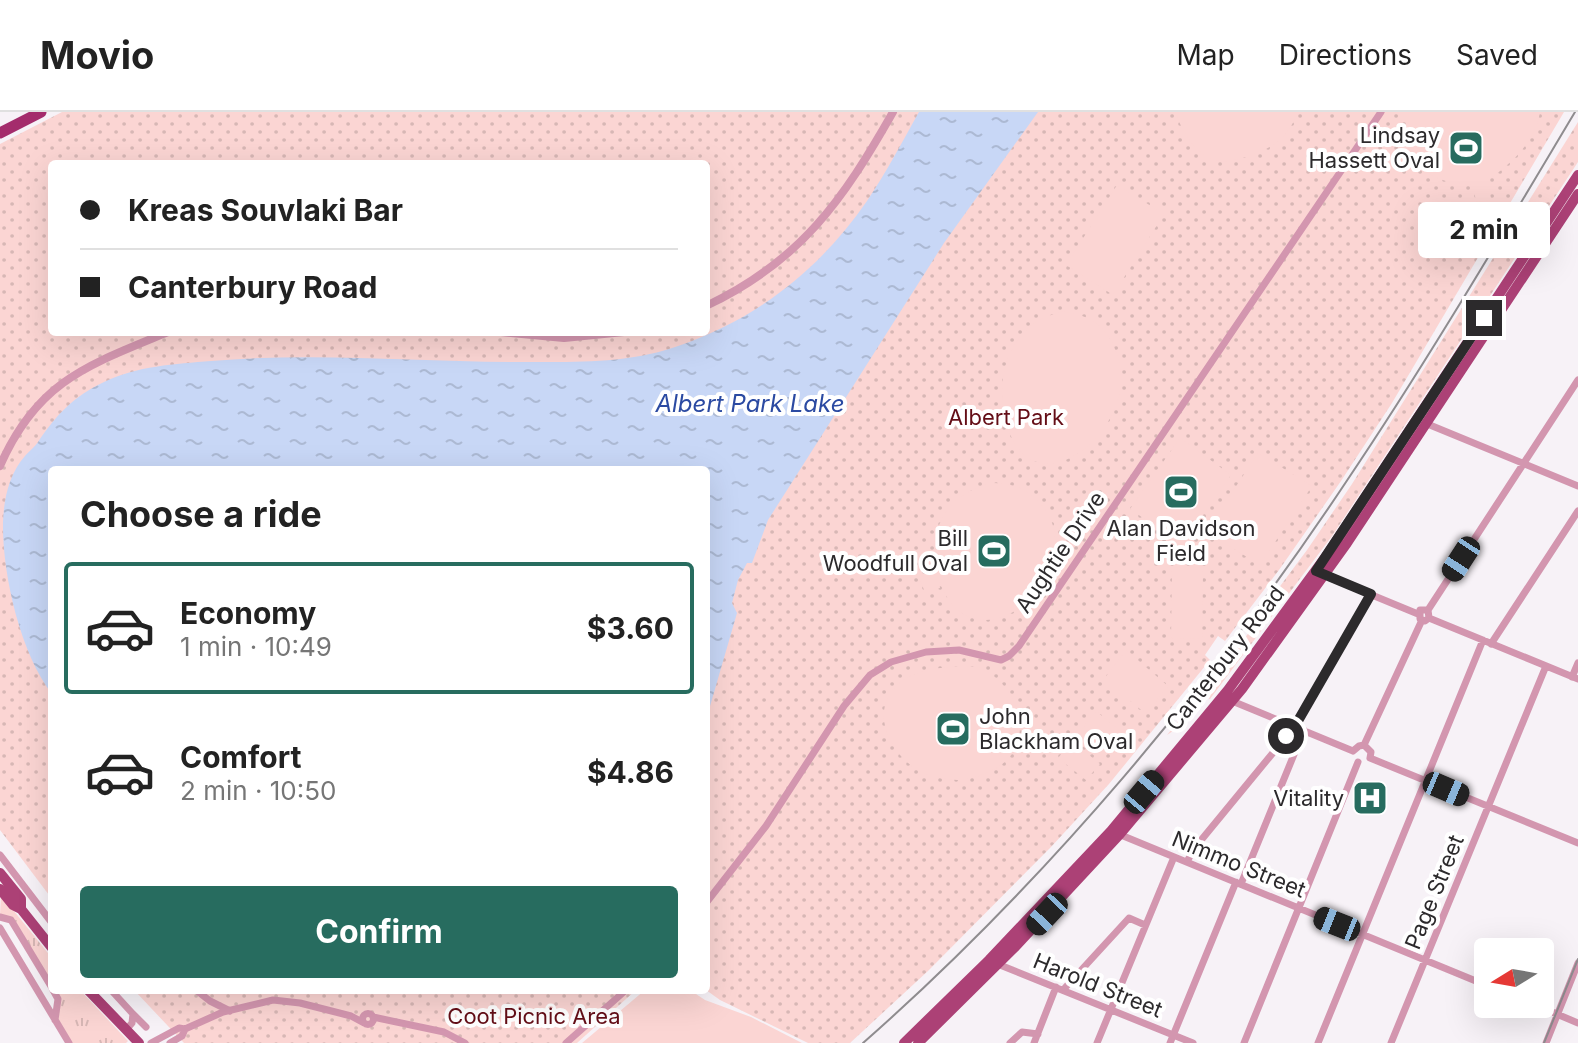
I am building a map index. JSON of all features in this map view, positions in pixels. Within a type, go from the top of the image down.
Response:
[{"type":"highway","points":[[0,133],[18,118],[41,112]]},
{"type":"main road","name":"Canterbury Road","points":[[1421,422],[1577,178]]},
{"type":"main road","name":"Canterbury Road","points":[[918,1043],[1116,832],[1232,701],[1578,194]]},
{"type":"main road","name":"Canterbury Road","points":[[1116,832],[1320,573]]},
{"type":"main road","points":[[1,881],[21,899],[21,909],[48,943]]},
{"type":"main road","name":"Canterbury Road","points":[[904,1043],[994,962]]},
{"type":"main road","points":[[92,994],[139,1043]]},
{"type":"street","points":[[710,304],[743,287],[773,266],[820,223],[856,175],[893,112]]},
{"type":"street","name":"Aughtie Drive","points":[[710,898],[774,814],[854,691],[870,675],[887,664],[916,654],[950,650],[1001,660],[1019,646],[1381,112]]},
{"type":"street","points":[[0,466],[25,420],[55,387],[87,366],[158,336]]},
{"type":"street","points":[[543,336],[584,336]]},
{"type":"street","points":[[1353,751],[1364,745],[1424,615],[1578,380]]},
{"type":"street","points":[[1421,422],[1578,486]]},
{"type":"street","points":[[1491,644],[1578,511]]},
{"type":"street","points":[[1320,573],[1575,678],[1578,663]]},
{"type":"street","points":[[1187,862],[1193,850],[1295,726],[1371,594]]},
{"type":"street","points":[[1318,1043],[1483,640]]},
{"type":"street","name":"Page Street","points":[[1391,1043],[1546,666]]},
{"type":"street","points":[[1232,701],[1353,751]]},
{"type":"street","points":[[1172,1039],[1304,730]]},
{"type":"street","points":[[1353,751],[1354,759],[1366,762],[1371,752],[1364,745]]},
{"type":"street","points":[[1370,758],[1578,843]]},
{"type":"street","points":[[1244,1043],[1358,762]]},
{"type":"street","name":"Nimmo Street","points":[[1116,832],[1474,980]]},
{"type":"street","points":[[0,855],[48,918]]},
{"type":"street","points":[[1097,1043],[1174,857]]},
{"type":"street","points":[[0,917],[11,920],[48,981]]},
{"type":"street","points":[[1034,1043],[1059,989],[1129,918],[1145,925]]},
{"type":"street","points":[[0,928],[69,1043]]},
{"type":"street","name":"Harold Street","points":[[994,962],[1172,1039],[1193,1043]]},
{"type":"street","points":[[1546,1043],[1578,963]]},
{"type":"street","points":[[55,1020],[58,999],[56,994]]},
{"type":"street","points":[[115,994],[146,1027]]},
{"type":"street","points":[[201,994],[230,1011]]},
{"type":"street","points":[[566,1043],[621,994]]},
{"type":"street","points":[[151,1043],[179,1028],[185,1029],[230,1011],[279,1000],[368,1020],[444,1032],[465,1043]]},
{"type":"street","points":[[1554,1012],[1578,1023]]},
{"type":"street","points":[[126,1030],[132,1023],[133,1014]]},
{"type":"street","points":[[170,1043],[182,1036],[185,1029]]},
{"type":"street","points":[[1010,1043],[1022,1032],[1038,1034]]},
{"type":"green space","name":"Albert Park","points":[[62,112],[1564,112],[1392,403],[1279,570],[1225,641],[1218,636],[1205,655],[1210,660],[1109,784],[1051,847],[928,971],[850,1043],[808,1043],[710,993],[710,466],[48,466],[48,894],[0,830],[0,144]]},
{"type":"green space","points":[[1176,112],[1299,112],[1277,143],[1252,155],[1219,161],[1197,149],[1181,127]]},
{"type":"green space","name":"Lindsay Hassett Oval","points":[[1406,112],[1540,112],[1528,142],[1488,180],[1491,200],[1476,202],[1473,184],[1445,181],[1427,173],[1413,159],[1406,142]]},
{"type":"green space","points":[[1578,122],[1578,162],[1332,536],[1210,699],[1205,697],[1179,727],[1167,735],[1251,630],[1249,628],[1352,484]]},
{"type":"green space","points":[[1117,185],[1164,214],[1113,295],[1066,265]]},
{"type":"green space","points":[[1062,311],[1088,318],[1105,332],[1118,358],[1121,384],[1114,410],[1101,432],[1083,450],[1063,461],[1042,463],[1024,455],[1010,434],[1002,403],[1004,371],[1016,342],[1026,330],[1039,320]]},
{"type":"green space","name":"Alan Davidson Field","points":[[1180,438],[1231,475],[1182,545],[1130,509]]},
{"type":"green space","points":[[1258,453],[1312,486],[1260,565],[1206,532]]},
{"type":"green space","name":"Bill Woodfull Oval","points":[[992,483],[1019,488],[1041,504],[1053,526],[1055,550],[1048,573],[1035,594],[1017,610],[996,619],[974,619],[954,607],[939,580],[940,588],[925,593],[919,576],[934,571],[935,539],[945,514],[963,495]]},
{"type":"green space","points":[[1172,570],[1203,570],[1202,638],[1171,639]]},
{"type":"green space","points":[[1126,650],[1168,686],[1146,714],[1104,679]]},
{"type":"green space","name":"John Blackham Oval","points":[[959,666],[983,669],[998,679],[1009,692],[1020,722],[1019,738],[1013,752],[1002,764],[979,776],[957,780],[925,774],[907,762],[898,753],[886,731],[884,708],[896,686],[910,676]]},
{"type":"green space","points":[[1096,711],[1124,734],[1101,761],[1074,739]]},
{"type":"green space","points":[[1072,741],[1100,764],[1086,780],[1058,758]]},
{"type":"green space","points":[[1,895],[48,953],[48,977],[12,918],[0,915]]},
{"type":"green space","points":[[56,994],[84,994],[128,1041],[72,1043],[58,1019]]},
{"type":"green space","name":"Coot Picnic Area","points":[[138,994],[632,994],[577,1043],[184,1043]]},
{"type":"green space","points":[[640,994],[696,994],[802,1043],[582,1043]]},
{"type":"water","name":"Albert Park Lake","points":[[919,112],[1038,112],[944,243],[768,520],[752,563],[747,563],[738,580],[732,603],[737,613],[710,706],[710,466],[48,466],[48,688],[41,677],[22,635],[10,588],[4,542],[5,504],[11,478],[20,463],[59,415],[84,393],[129,372],[250,358],[582,362],[622,359],[661,351],[710,336],[785,288],[849,226]]},
{"type":"tram line","points":[[863,1043],[931,981],[1061,848],[1123,778],[1239,633],[1294,558],[1406,391],[1575,112]]},
{"type":"tram line","points":[[1544,1043],[1578,959]]},
{"type":"place","name":"Lindsay Hassett Oval","points":[[1466,148]]},
{"type":"place","name":"Alan Davidson Field","points":[[1181,492]]},
{"type":"place","name":"Bill Woodfull Oval","points":[[994,551]]},
{"type":"place","name":"John Blackham Oval","points":[[953,729]]},
{"type":"place","name":"Vitality","points":[[1370,798]]},
{"type":"route","points":[[1286,736],[1295,726],[1371,594],[1316,571],[1484,318]]}]
